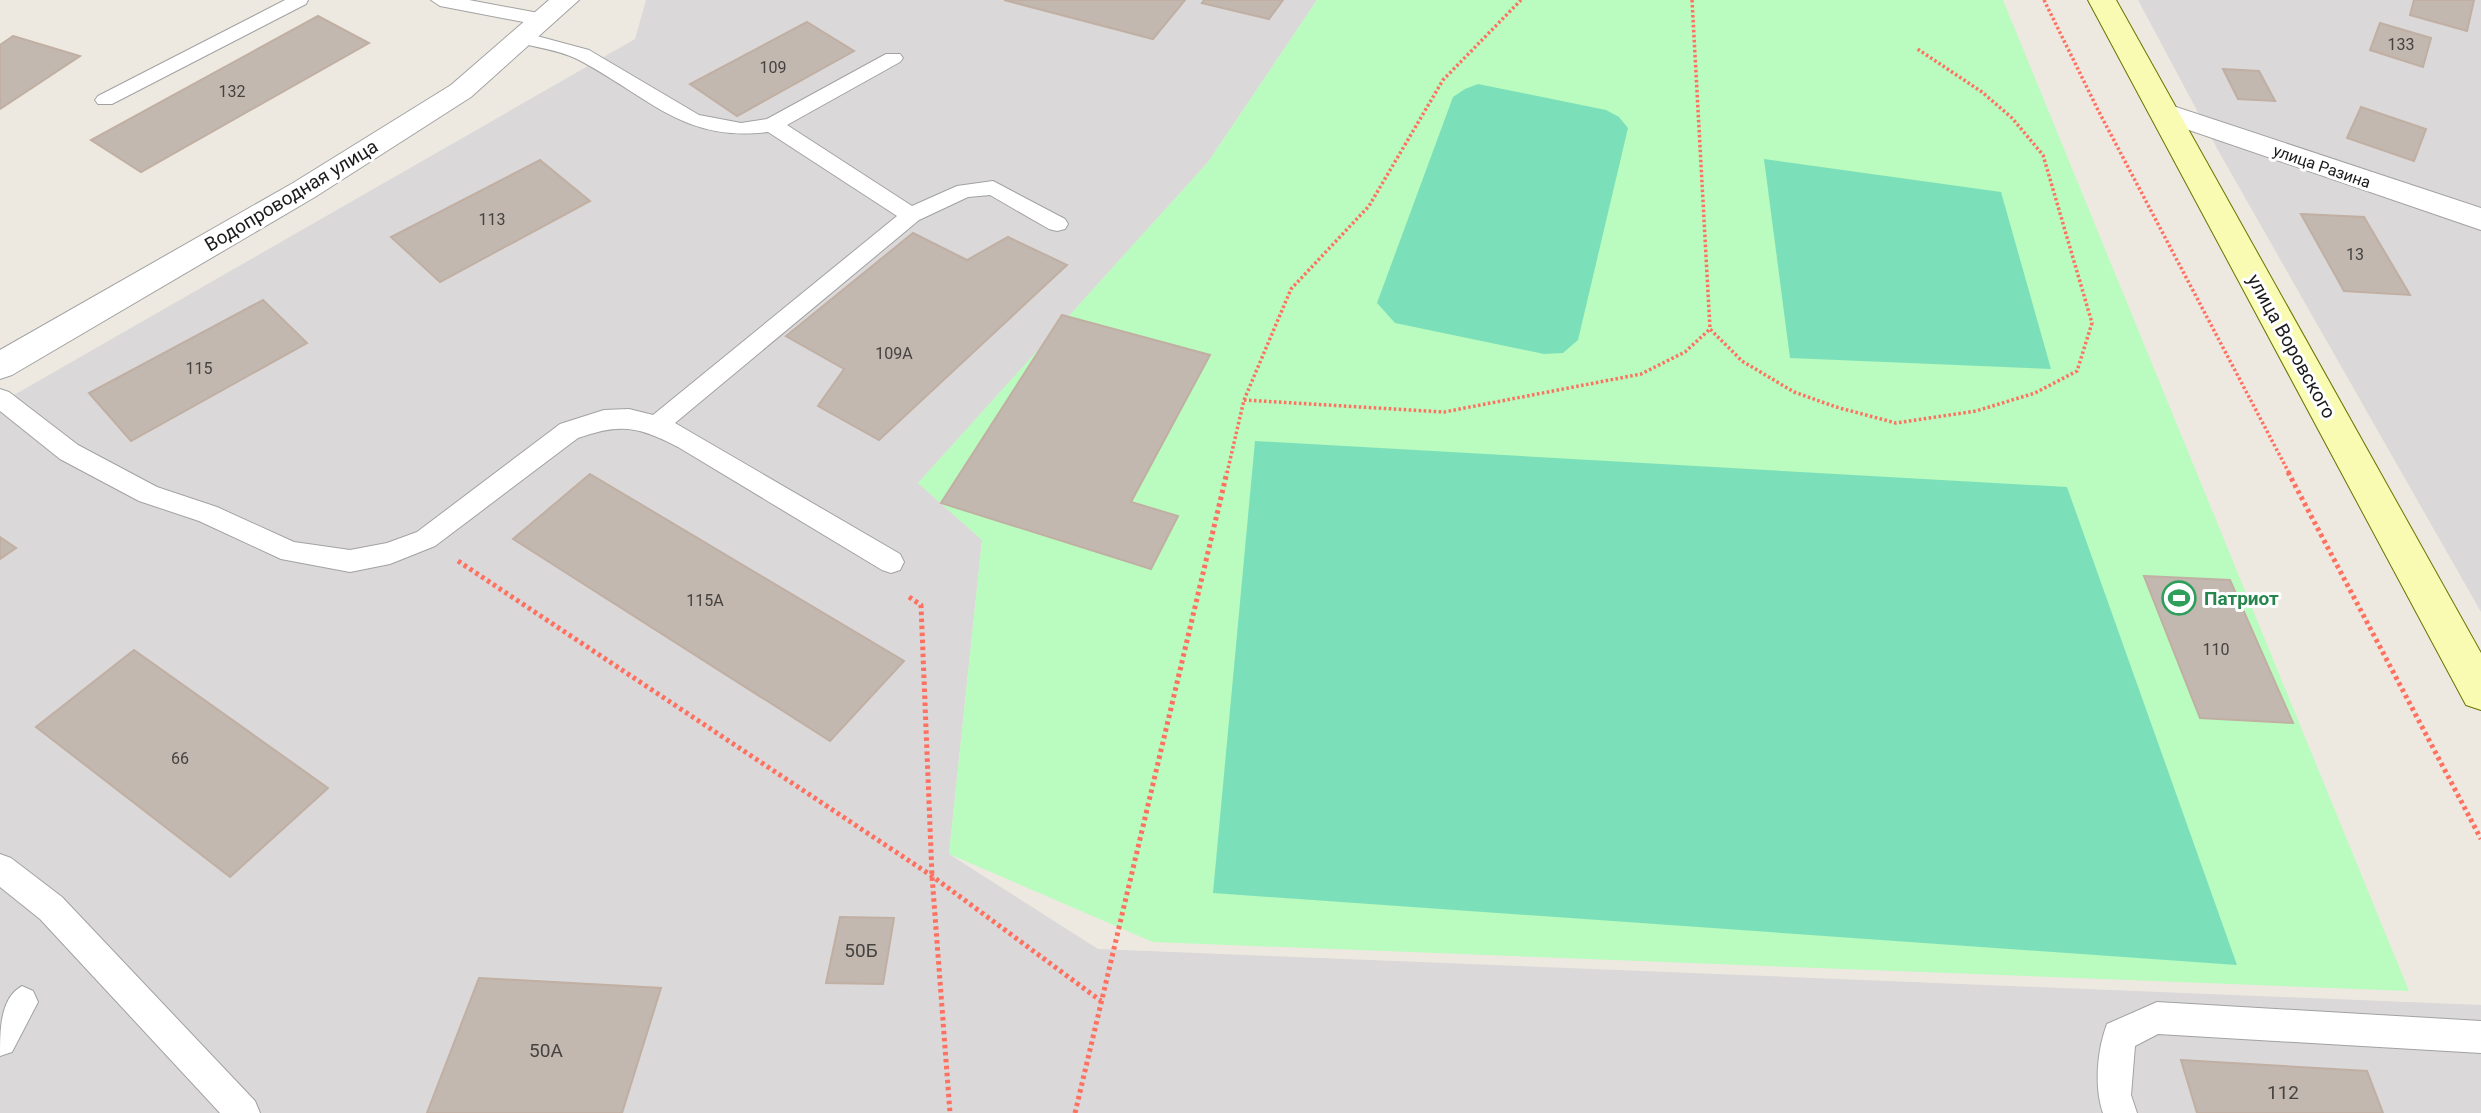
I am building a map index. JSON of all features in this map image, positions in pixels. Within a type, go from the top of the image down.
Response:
[{"type":"main road","name":"улица Воровского","points":[[2102,0],[2481,692]]},
{"type":"street","name":"Водопроводная улица","points":[[0,366],[315,183],[461,90],[544,19]]},
{"type":"street","name":"улица Разина","points":[[2164,112],[2481,219]]},
{"type":"lane","points":[[105,100],[299,0]]},
{"type":"lane","points":[[440,0],[544,19],[582,54],[693,120],[741,129],[772,125],[893,58]]},
{"type":"lane","points":[[772,125],[911,215]]},
{"type":"lane","points":[[657,425],[911,215],[964,191],[993,188],[1057,224]]},
{"type":"lane","points":[[0,398],[69,452],[148,494],[208,514],[290,552],[350,561],[390,553],[426,539],[569,431],[604,419],[629,418],[657,425],[687,440],[891,562]]},
{"type":"lane","points":[[0,868],[51,908],[243,1113]]},
{"type":"lane","points":[[0,1040],[22,1002]]},
{"type":"lane","points":[[2120,1113],[2114,1094],[2119,1036],[2157,1018],[2481,1037]]},
{"type":"path","points":[[1075,1113],[1244,400],[1291,289],[1369,206],[1443,80],[1521,0]]},
{"type":"path","points":[[1692,0],[1710,329],[1742,361],[1794,392],[1836,407],[1896,423],[1976,411],[2035,393],[2077,370],[2092,323],[2043,155],[2012,118],[1982,92],[1916,48]]},
{"type":"path","points":[[2044,0],[2105,123],[2481,839]]},
{"type":"path","points":[[1244,400],[1444,412],[1641,374],[1685,352],[1710,329]]},
{"type":"path","points":[[426,539],[932,876],[1101,1001]]},
{"type":"path","points":[[891,562],[888,583],[921,605],[932,876],[950,1113]]},
{"type":"shaded area","points":[[646,0],[1317,0],[1208,162],[918,483],[982,540],[949,854],[1098,949],[2481,1005],[2481,1113],[0,1113],[0,403],[635,39]]},
{"type":"shaded area","points":[[2138,0],[2481,0],[2481,612],[2219,152]]},
{"type":"green space","points":[[1317,0],[2003,0],[2409,991],[1153,942],[949,854],[982,540],[918,483],[1208,162]]},
{"type":"green space","points":[[1478,84],[1606,110],[1619,117],[1628,128],[1578,340],[1563,353],[1544,354],[1395,323],[1377,303],[1453,97]]},
{"type":"green space","points":[[1764,159],[2001,192],[2051,369],[1790,358]]},
{"type":"green space","points":[[1255,441],[2067,487],[2237,965],[1213,893]]},
{"type":"building","points":[[1004,0],[1185,0],[1153,39]]},
{"type":"building","points":[[1204,0],[1283,0],[1269,19],[1202,3]]},
{"type":"building","points":[[2414,0],[2474,0],[2467,31],[2410,15]]},
{"type":"building","points":[[318,16],[369,43],[141,172],[91,140]]},
{"type":"building","points":[[807,22],[854,51],[737,116],[690,84]]},
{"type":"building","points":[[2380,23],[2431,38],[2423,67],[2370,50]]},
{"type":"building","points":[[13,36],[80,56],[0,109],[0,45]]},
{"type":"building","points":[[2223,69],[2259,71],[2275,101],[2238,99]]},
{"type":"building","points":[[2361,107],[2426,129],[2414,161],[2347,138]]},
{"type":"building","points":[[540,160],[590,201],[440,282],[391,237]]},
{"type":"building","points":[[2301,214],[2364,217],[2410,295],[2344,291]]},
{"type":"building","points":[[913,233],[967,260],[1008,237],[1067,265],[879,440],[818,406],[844,369],[786,336]]},
{"type":"building","points":[[263,300],[307,343],[131,441],[89,393]]},
{"type":"building","points":[[1062,315],[1210,355],[1131,502],[1178,516],[1151,569],[941,503]]},
{"type":"building","points":[[590,474],[904,661],[830,741],[513,539]]},
{"type":"building","points":[[0,537],[16,548],[0,559]]},
{"type":"building","points":[[2144,576],[2230,580],[2293,723],[2200,718]]},
{"type":"building","points":[[134,650],[328,788],[230,877],[36,727]]},
{"type":"building","points":[[840,917],[894,918],[883,984],[826,983]]},
{"type":"building","points":[[479,978],[661,988],[622,1113],[427,1113]]},
{"type":"building","points":[[2181,1060],[2367,1071],[2383,1113],[2197,1113]]},
{"type":"place","name":"Патриот","points":[[2179,598]]}]
